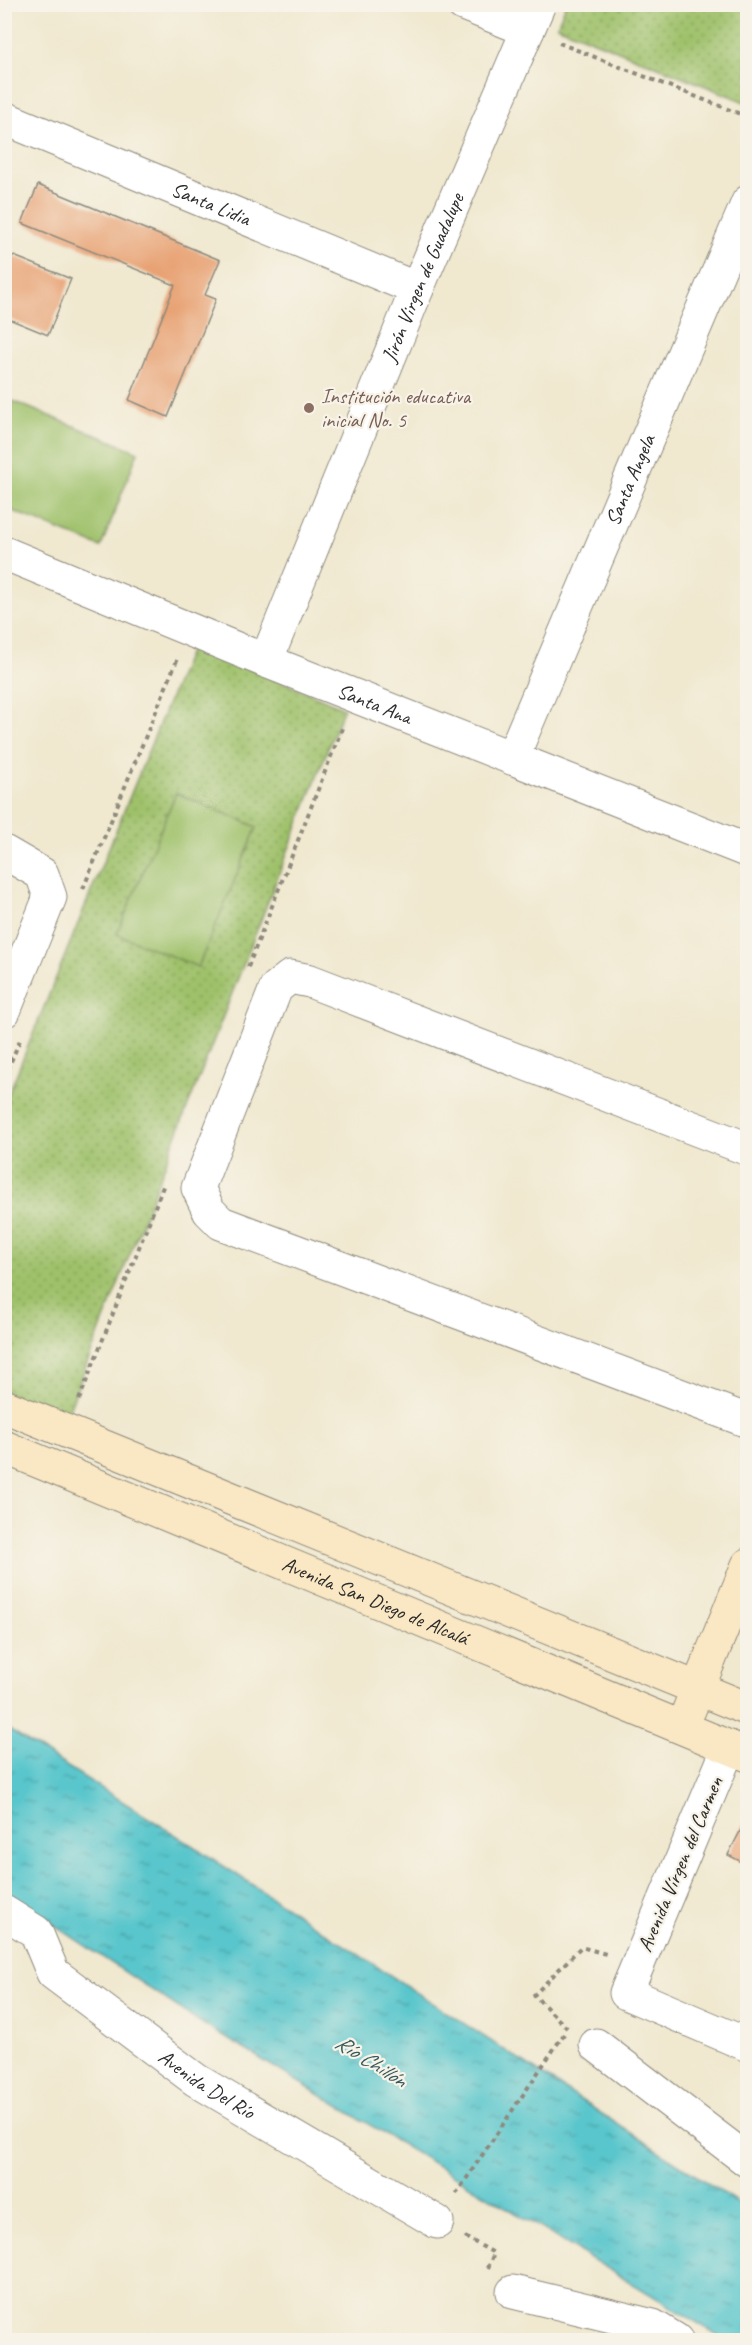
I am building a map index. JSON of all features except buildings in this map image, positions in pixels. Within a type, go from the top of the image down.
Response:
[{"type":"main road","name":"Avenida San Diego de Alcalá","points":[[4,1406],[696,1689],[747,1706]]},
{"type":"main road","name":"Avenida San Diego de Alcalá","points":[[4,1447],[738,1751]]},
{"type":"main road","points":[[683,1729],[696,1689],[747,1565]]},
{"type":"main road","points":[[448,1630],[462,1593]]},
{"type":"main road","name":"Avenida Vírgen del Carmen","points":[[738,1751],[747,1706]]},
{"type":"street","points":[[463,4],[533,17]]},
{"type":"street","name":"Jirón Virgen de Guadalupe","points":[[266,660],[417,289],[533,17]]},
{"type":"street","name":"Santa Lidia","points":[[4,118],[417,289]]},
{"type":"street","name":"Santa Angela","points":[[512,758],[747,202]]},
{"type":"street","name":"Santa Ana","points":[[4,553],[190,630],[747,851]]},
{"type":"street","points":[[4,852],[42,874],[50,897],[14,1022]]},
{"type":"street","points":[[747,1149],[310,981],[290,977],[276,988],[198,1188],[209,1211],[221,1223],[747,1421]]},
{"type":"street","name":"Avenida Vírgen del Carmen","points":[[738,1751],[626,1993],[747,2045]]},
{"type":"street","name":"Avenida Del Río","points":[[4,1912],[36,1932],[53,1972],[196,2080],[445,2210]]},
{"type":"street","points":[[596,2045],[747,2161]]},
{"type":"street","points":[[513,2292],[656,2336]]},
{"type":"path","points":[[533,17],[747,117]]},
{"type":"path","points":[[81,892],[190,630]]},
{"type":"path","points":[[4,1078],[14,1022]]},
{"type":"path","points":[[568,2028],[534,1995],[581,1947]]},
{"type":"path","points":[[445,2210],[561,2037]]},
{"type":"green space","points":[[566,4],[747,5],[747,103],[557,26]]},
{"type":"green space","points":[[5,398],[138,452],[101,547],[5,508]]},
{"type":"green space","points":[[192,644],[344,708],[66,1417],[5,1392],[4,1105]]},
{"type":"green space","points":[[176,793],[257,827],[198,967],[117,934]]},
{"type":"water","name":"Río Chillón","points":[[4,1727],[190,1844],[747,2209],[747,2340],[726,2340],[203,2024],[5,1892]]},
{"type":"place","name":"Institución educativa inicial No. 5","points":[[309,408]]}]
